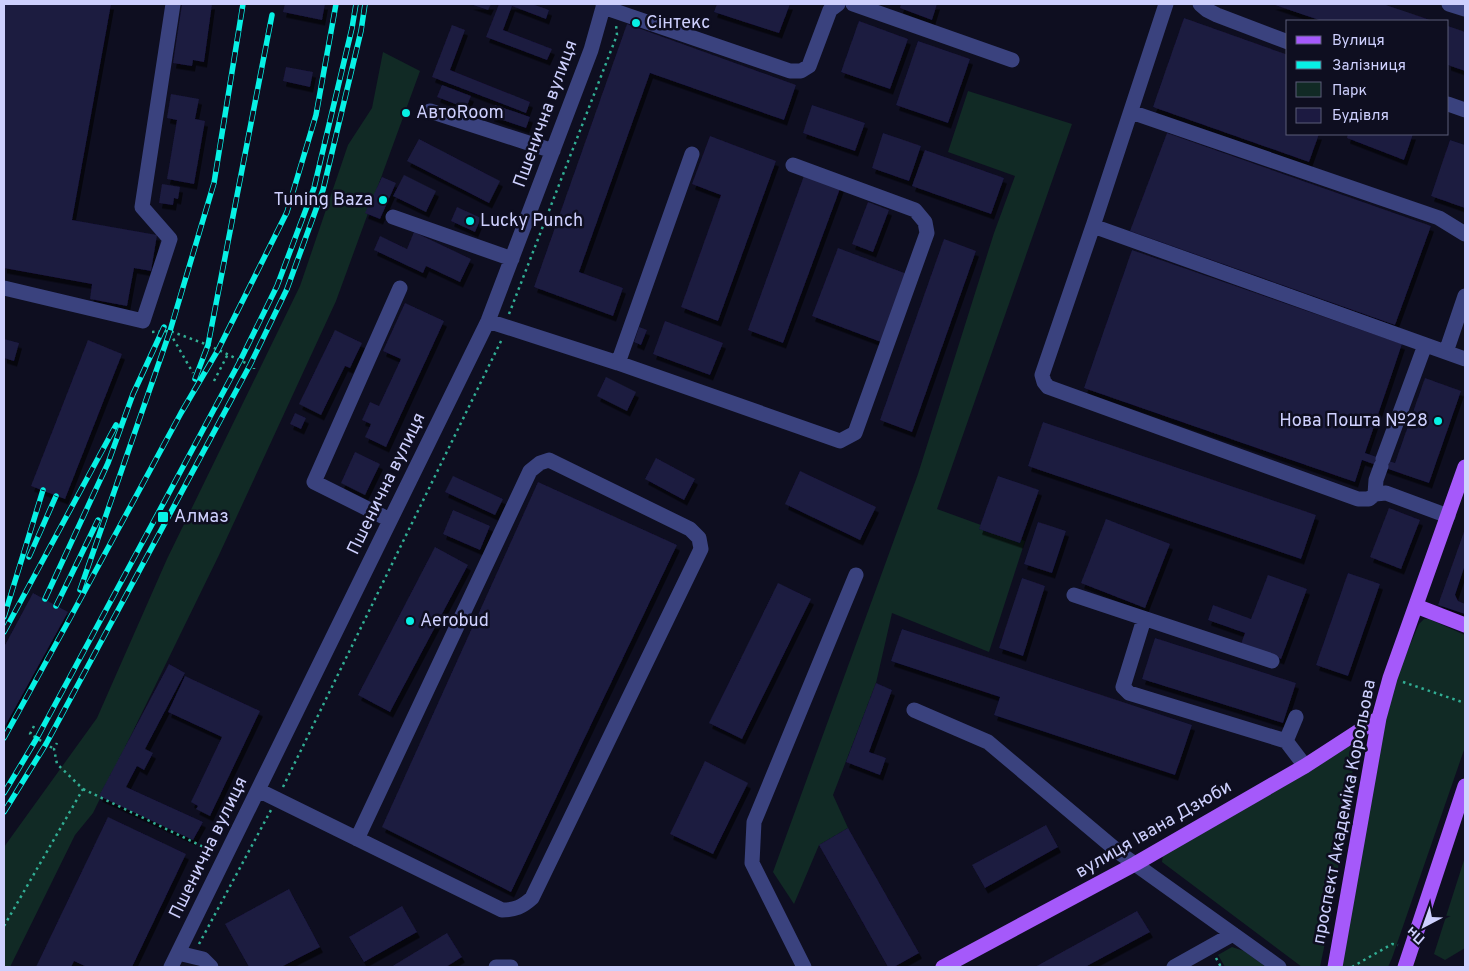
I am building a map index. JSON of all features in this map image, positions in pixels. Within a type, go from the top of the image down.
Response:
[{"type":"main road","name":"проспект Академіка Корольова","points":[[1334,967],[1379,718],[1390,678],[1465,467]]},
{"type":"main road","points":[[1416,606],[1465,625]]},
{"type":"main road","name":"вулиця Івана Дзюби","points":[[943,967],[1135,864],[1305,766],[1379,718]]},
{"type":"main road","points":[[1405,967],[1465,786]]},
{"type":"street","points":[[4,288],[143,322],[170,239],[142,207],[173,4]]},
{"type":"street","points":[[603,5],[790,71],[801,70],[809,66],[830,10],[838,4]]},
{"type":"street","points":[[853,4],[1012,60]]},
{"type":"street","points":[[1166,4],[1042,376],[1044,382],[1048,387],[1358,499],[1369,499],[1375,494],[1386,493],[1448,516]]},
{"type":"street","points":[[1200,4],[1217,16],[1286,41]]},
{"type":"street","points":[[1449,4],[1465,9]]},
{"type":"street","name":"Пшенична вулиця","points":[[171,967],[488,321],[591,50],[603,5]]},
{"type":"street","points":[[1449,104],[1465,110]]},
{"type":"street","points":[[430,111],[552,151]]},
{"type":"street","points":[[1130,112],[1439,218],[1465,234]]},
{"type":"street","points":[[618,363],[692,154]]},
{"type":"street","points":[[488,321],[618,363],[840,441],[854,433],[927,233],[925,222],[915,210],[793,166]]},
{"type":"street","points":[[393,217],[512,259]]},
{"type":"street","points":[[1093,226],[1465,359]]},
{"type":"street","points":[[390,520],[314,482],[400,288]]},
{"type":"street","points":[[1446,352],[1465,296]]},
{"type":"street","points":[[1375,494],[1376,480],[1425,345]]},
{"type":"street","points":[[258,790],[357,839],[502,910],[511,910],[523,906],[532,898],[697,558],[701,549],[699,538],[690,529],[549,460],[540,463],[530,471],[357,839]]},
{"type":"street","points":[[804,967],[752,863],[754,822],[856,575]]},
{"type":"street","points":[[1074,595],[1272,661]]},
{"type":"street","points":[[1144,619],[1123,687],[1129,693],[1286,741],[1305,766]]},
{"type":"street","points":[[914,710],[988,742],[1135,864],[1279,967]]},
{"type":"street","points":[[1286,741],[1296,717]]},
{"type":"street","points":[[1174,967],[1234,934]]},
{"type":"street","points":[[178,953],[203,959],[211,967]]},
{"type":"street","points":[[496,967],[511,967]]},
{"type":"path","points":[[170,331],[193,373]]},
{"type":"path","points":[[214,381],[228,354]]},
{"type":"path","points":[[250,365],[254,369]]},
{"type":"path","points":[[1390,678],[1465,703]]},
{"type":"path","points":[[34,726],[30,734],[54,749]]},
{"type":"path","points":[[57,743],[54,749],[57,764],[83,789],[225,857]]},
{"type":"path","points":[[4,926],[83,789]]},
{"type":"path","points":[[1352,967],[1392,944],[1402,945]]},
{"type":"green space","points":[[383,52],[420,71],[336,301],[219,555],[93,813],[75,835],[10,967],[4,967],[4,847],[97,718],[167,559],[300,286],[348,145],[372,108]]},
{"type":"green space","points":[[968,91],[1072,124],[937,509],[1025,541],[989,652],[892,613],[876,683],[833,795],[848,828],[819,845],[794,904],[773,872],[918,474],[994,233],[1015,176],[948,152]]},
{"type":"green space","points":[[1424,619],[1429,619],[1465,635],[1465,747],[1388,967],[1341,967],[1382,725],[1395,680],[1419,624]]},
{"type":"green space","points":[[1357,741],[1332,909],[1320,967],[1302,967],[1162,862],[1163,855]]},
{"type":"green space","points":[[1465,857],[1465,948],[1445,960],[1434,954]]},
{"type":"green space","points":[[1232,947],[1244,951],[1266,967],[1225,967],[1218,955]]},
{"type":"building","points":[[4,4],[111,4],[72,220],[157,235],[151,271],[134,268],[127,306],[90,299],[92,284],[4,268]]},
{"type":"building","points":[[182,4],[212,4],[204,62],[193,60],[192,66],[173,63]]},
{"type":"building","points":[[285,4],[325,4],[322,20],[283,12]]},
{"type":"building","points":[[470,4],[491,4],[488,10]]},
{"type":"building","points":[[499,4],[532,4],[549,10],[546,19],[512,6],[503,30],[552,49],[547,60],[486,37]]},
{"type":"building","points":[[717,4],[790,4],[779,33],[714,12]]},
{"type":"building","points":[[901,4],[937,4],[932,20],[900,8]]},
{"type":"building","points":[[1272,4],[1383,4],[1430,20],[1319,20]]},
{"type":"building","points":[[1184,18],[1286,54],[1286,135],[1319,135],[1309,162],[1153,107]]},
{"type":"building","points":[[859,21],[908,39],[890,89],[841,72]]},
{"type":"building","points":[[627,24],[796,85],[784,120],[650,73],[579,272],[623,288],[613,316],[534,287]]},
{"type":"building","points":[[452,25],[465,30],[450,70],[530,102],[526,113],[432,77]]},
{"type":"building","points":[[1449,26],[1465,32],[1465,71],[1449,65]]},
{"type":"building","points":[[918,41],[970,59],[948,123],[896,105]]},
{"type":"building","points":[[286,67],[313,72],[310,87],[283,81]]},
{"type":"building","points":[[442,85],[471,96],[466,108],[437,97]]},
{"type":"building","points":[[171,94],[199,99],[195,119],[205,121],[194,184],[167,179],[177,120],[167,118]]},
{"type":"building","points":[[495,105],[530,117],[526,128],[491,116]]},
{"type":"building","points":[[812,105],[865,123],[855,151],[803,133]]},
{"type":"building","points":[[883,133],[921,146],[909,181],[872,168]]},
{"type":"building","points":[[1167,133],[1431,226],[1395,325],[1130,231]]},
{"type":"building","points":[[1348,135],[1413,135],[1404,160],[1347,138]]},
{"type":"building","points":[[710,136],[776,161],[718,321],[681,307],[721,195],[692,184]]},
{"type":"building","points":[[419,139],[500,181],[489,203],[407,161]]},
{"type":"building","points":[[1450,140],[1465,145],[1465,208],[1431,196]]},
{"type":"building","points":[[925,150],[1004,178],[991,214],[912,186]]},
{"type":"building","points":[[805,173],[841,186],[783,343],[748,330]]},
{"type":"building","points":[[404,175],[436,191],[426,212],[393,196]]},
{"type":"building","points":[[382,177],[396,183],[380,219],[365,213]]},
{"type":"building","points":[[162,184],[180,187],[178,199],[174,198],[173,205],[159,203]]},
{"type":"building","points":[[868,202],[889,210],[873,252],[852,244]]},
{"type":"building","points":[[457,207],[481,218],[475,232],[451,221]]},
{"type":"building","points":[[414,232],[471,259],[460,282],[426,266],[423,273],[374,250],[380,236],[407,249]]},
{"type":"building","points":[[944,239],[976,251],[912,432],[880,420]]},
{"type":"building","points":[[838,248],[907,274],[881,342],[812,316]]},
{"type":"building","points":[[1132,250],[1402,344],[1365,453],[1395,463],[1425,378],[1461,391],[1429,483],[1362,460],[1355,482],[1084,388]]},
{"type":"building","points":[[405,303],[444,321],[386,447],[365,437],[371,424],[362,420],[370,402],[379,406],[401,359],[383,351]]},
{"type":"building","points":[[665,321],[723,343],[710,375],[653,354]]},
{"type":"building","points":[[639,327],[647,330],[641,345],[634,342]]},
{"type":"building","points":[[335,330],[362,343],[350,368],[345,366],[321,415],[299,404]]},
{"type":"building","points":[[4,339],[19,343],[14,361],[4,358]]},
{"type":"building","points":[[88,340],[122,354],[65,499],[31,486]]},
{"type":"building","points":[[606,377],[636,392],[627,411],[597,396]]},
{"type":"building","points":[[295,413],[306,418],[301,429],[290,424]]},
{"type":"building","points":[[1043,422],[1316,515],[1301,559],[1028,466]]},
{"type":"building","points":[[355,452],[380,464],[365,495],[341,483]]},
{"type":"building","points":[[656,458],[695,479],[684,500],[645,479]]},
{"type":"building","points":[[800,471],[876,507],[860,540],[785,504]]},
{"type":"building","points":[[453,476],[503,499],[495,515],[445,492]]},
{"type":"building","points":[[998,476],[1039,490],[1020,543],[979,529]]},
{"type":"building","points":[[538,482],[677,545],[511,892],[382,827]]},
{"type":"building","points":[[1389,508],[1420,520],[1401,569],[1370,557]]},
{"type":"building","points":[[453,510],[490,526],[480,550],[443,534]]},
{"type":"building","points":[[1106,519],[1170,544],[1145,608],[1081,583]]},
{"type":"building","points":[[1038,522],[1066,531],[1052,573],[1024,564]]},
{"type":"building","points":[[1465,529],[1465,565],[1455,595],[1458,601],[1465,604],[1465,614],[1438,605]]},
{"type":"building","points":[[435,547],[468,565],[390,712],[358,695]]},
{"type":"building","points":[[1348,573],[1380,584],[1348,676],[1316,665]]},
{"type":"building","points":[[1268,575],[1307,589],[1281,659],[1241,644],[1245,633],[1208,620],[1213,605],[1251,619]]},
{"type":"building","points":[[1022,578],[1045,586],[1023,656],[999,648]]},
{"type":"building","points":[[778,583],[811,599],[742,739],[709,723]]},
{"type":"building","points":[[33,593],[68,612],[4,728],[4,647]]},
{"type":"building","points":[[902,629],[1192,725],[1175,775],[994,715],[1000,697],[891,661]]},
{"type":"building","points":[[1155,638],[1296,683],[1283,723],[1142,679]]},
{"type":"building","points":[[169,664],[185,673],[145,749],[153,753],[144,770],[137,766],[126,787],[203,822],[193,840],[99,796]]},
{"type":"building","points":[[185,676],[260,711],[210,816],[196,809],[198,806],[191,802],[222,737],[168,712]]},
{"type":"building","points":[[876,683],[892,690],[869,752],[886,758],[880,775],[846,762]]},
{"type":"building","points":[[705,761],[748,783],[713,854],[670,834]]},
{"type":"building","points":[[108,817],[186,854],[132,967],[87,967],[74,961],[71,967],[36,967]]},
{"type":"building","points":[[1046,825],[1058,847],[985,888],[972,865]]},
{"type":"building","points":[[848,828],[919,953],[894,967],[888,967],[819,845]]},
{"type":"building","points":[[289,889],[320,947],[281,967],[249,967],[225,924]]},
{"type":"building","points":[[402,906],[417,932],[364,962],[349,937]]},
{"type":"building","points":[[1137,911],[1150,932],[1085,967],[1035,967]]},
{"type":"building","points":[[447,933],[462,957],[446,967],[391,967]]},
{"type":"railway","points":[[80,590],[170,331],[214,183],[243,4]]},
{"type":"railway","points":[[4,738],[181,413],[218,350],[287,212],[316,115],[336,4]]},
{"type":"railway","points":[[4,793],[37,738],[240,361],[277,286],[314,188],[356,4]]},
{"type":"railway","points":[[4,812],[46,744],[250,365],[287,289],[323,190],[361,31],[365,4]]},
{"type":"railway","points":[[195,379],[208,345],[272,15]]},
{"type":"railway","points":[[45,599],[108,463],[133,394],[164,327]]},
{"type":"railway","points":[[4,632],[116,425]]},
{"type":"railway","points":[[4,617],[43,490]]},
{"type":"railway","points":[[29,557],[56,496]]},
{"type":"railway","points":[[56,606],[98,520]]},
{"type":"place","name":"Сінтекс","points":[[636,23]]},
{"type":"place","name":"АвтоRoom","points":[[406,113]]},
{"type":"place","name":"Tuning Baza","points":[[383,200]]},
{"type":"place","name":"Lucky Punch","points":[[470,221]]},
{"type":"place","name":"Нова Пошта №28","points":[[1438,421]]},
{"type":"place","name":"Алмаз","points":[[163,517]]},
{"type":"place","name":"Aerobud","points":[[410,621]]}]
